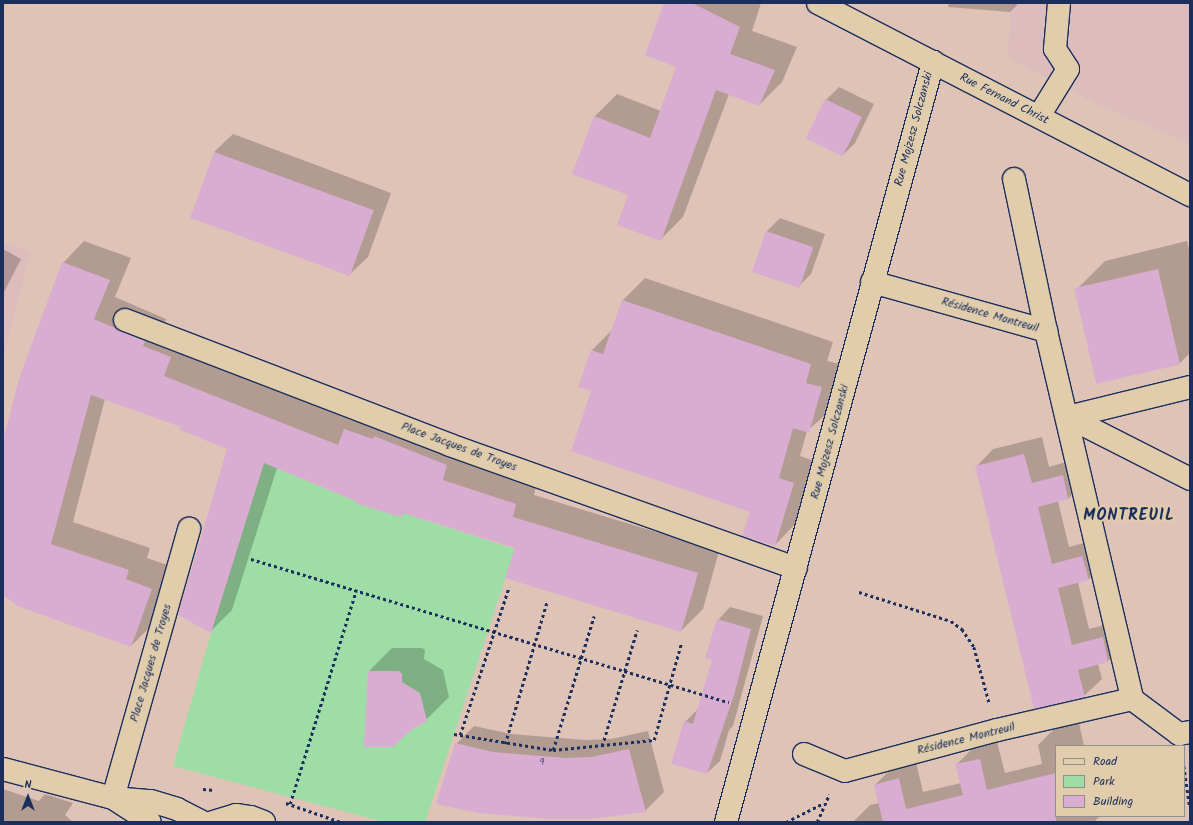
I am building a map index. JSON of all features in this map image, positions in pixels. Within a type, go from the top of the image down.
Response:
[{"type":"street","name":"Rue Fernand Christ","points":[[818,3],[1190,195]]},
{"type":"street","points":[[1039,116],[1068,69],[1056,49],[1059,3]]},
{"type":"street","name":"Rue Mojzesz Solczanski","points":[[726,822],[932,62]]},
{"type":"street","points":[[1014,179],[1046,331]]},
{"type":"street","name":"Résidence Montreuil","points":[[804,754],[844,771],[997,730],[1132,699],[1068,417],[1046,331],[872,282]]},
{"type":"street","name":"Place Jacques de Troyes","points":[[125,320],[450,445],[796,568]]},
{"type":"street","points":[[1068,417],[1190,387]]},
{"type":"street","points":[[1068,417],[1190,479]]},
{"type":"street","name":"Place Jacques de Troyes","points":[[113,798],[189,529]]},
{"type":"street","points":[[1132,699],[1180,734],[1190,732]]},
{"type":"street","points":[[3,769],[113,798],[151,801],[177,809],[202,822]]},
{"type":"street","points":[[113,798],[150,822]]},
{"type":"street","points":[[213,822],[236,815],[251,817],[264,822]]},
{"type":"path","points":[[251,559],[757,711]]},
{"type":"path","points":[[460,735],[508,587]]},
{"type":"path","points":[[290,804],[356,591]]},
{"type":"path","points":[[859,592],[951,621],[962,629],[974,647],[997,730]]},
{"type":"path","points":[[505,744],[548,602]]},
{"type":"path","points":[[553,750],[594,616]]},
{"type":"path","points":[[602,746],[636,630]]},
{"type":"path","points":[[454,734],[505,744],[553,750],[654,740],[681,644]]},
{"type":"path","points":[[1185,773],[1190,808]]},
{"type":"path","points":[[786,822],[824,803]]},
{"type":"shaded area","points":[[1011,3],[1190,3],[1190,144],[1096,104],[1008,57]]},
{"type":"shaded area","points":[[3,241],[31,252],[3,356]]},
{"type":"green space","points":[[264,463],[356,501],[355,503],[401,517],[403,513],[515,549],[425,822],[384,822],[173,766],[211,633]]},
{"type":"building","points":[[664,3],[692,3],[740,27],[730,54],[775,70],[759,106],[716,90],[661,241],[617,225],[628,195],[572,174],[594,116],[650,138],[676,67],[645,55]]},
{"type":"building","points":[[825,99],[862,117],[843,157],[806,139]]},
{"type":"building","points":[[214,152],[374,210],[350,276],[190,218]]},
{"type":"building","points":[[766,231],[813,247],[799,288],[752,272]]},
{"type":"building","points":[[62,262],[110,280],[94,319],[145,341],[143,346],[171,357],[164,376],[338,445],[344,429],[373,439],[374,436],[447,465],[443,480],[516,504],[513,517],[698,573],[681,632],[505,578],[515,548],[403,513],[401,517],[355,503],[356,501],[264,463],[211,633],[178,615],[227,449],[180,430],[181,427],[91,395],[51,544],[129,570],[126,579],[152,589],[131,647],[18,606],[3,595],[3,440],[20,376]]},
{"type":"building","points":[[1158,269],[1180,364],[1096,384],[1074,288]]},
{"type":"building","points":[[622,300],[811,364],[806,383],[822,387],[809,433],[793,428],[779,478],[794,483],[775,546],[742,536],[750,512],[571,451],[591,391],[578,387],[591,350],[603,354]]},
{"type":"building","points":[[1024,454],[1032,483],[1063,475],[1068,499],[1038,507],[1052,564],[1082,556],[1089,580],[1058,588],[1072,645],[1103,637],[1108,662],[1078,670],[1085,697],[1034,709],[975,466]]},
{"type":"building","points":[[717,619],[751,629],[735,692],[707,774],[671,764],[684,721],[693,724],[712,660],[705,658]]},
{"type":"building","points":[[368,671],[399,671],[402,674],[402,682],[420,693],[427,721],[411,730],[393,747],[364,747]]},
{"type":"building","points":[[455,743],[493,752],[566,758],[592,757],[629,749],[646,812],[592,819],[549,819],[479,813],[436,804]]},
{"type":"building","points":[[980,759],[987,790],[1055,773],[1056,822],[883,822],[874,785],[899,778],[906,809],[963,795],[955,764]]},
{"type":"district","name":"MONTREUIL","points":[[1129,516]]}]
